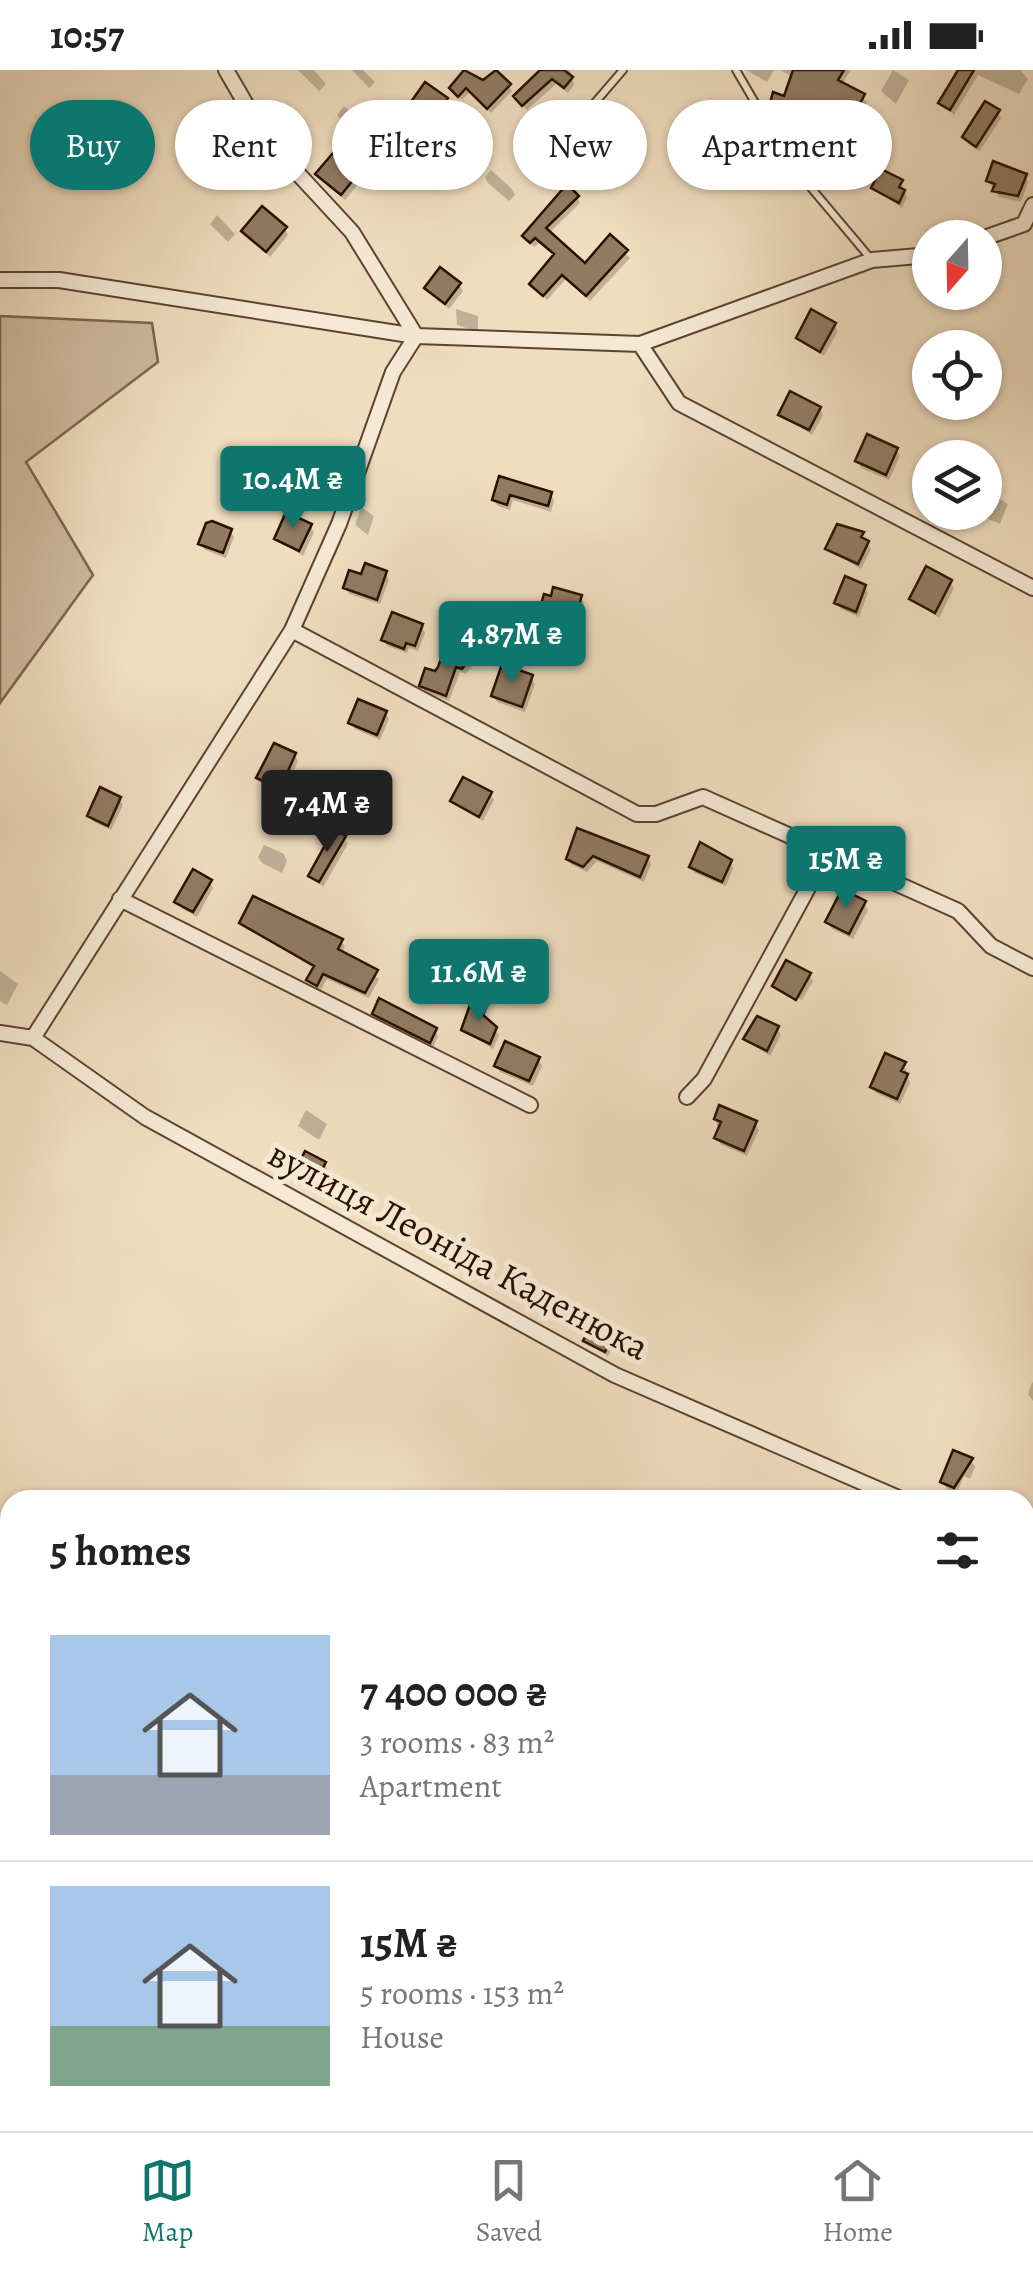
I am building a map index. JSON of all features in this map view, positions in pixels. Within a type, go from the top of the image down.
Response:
[{"type":"street","points":[[226,70],[266,139],[352,232],[416,336]]},
{"type":"street","points":[[1002,233],[1029,225],[1033,205]]},
{"type":"street","points":[[0,280],[59,280],[416,336],[640,344],[872,260],[912,257]]},
{"type":"street","points":[[33,1038],[292,630],[340,524],[393,372],[416,336]]},
{"type":"street","points":[[640,344],[679,403],[1033,588]]},
{"type":"street","points":[[292,630],[637,814],[656,814],[704,797],[958,911],[991,946],[1033,968]]},
{"type":"street","points":[[688,1097],[704,1079],[826,853]]},
{"type":"street","points":[[120,899],[530,1104]]},
{"type":"street","name":"вулиця Леоніда Каденюка","points":[[0,1032],[33,1038],[145,1117],[615,1376],[879,1490]]},
{"type":"lane","points":[[597,100],[623,70]]},
{"type":"lane","points":[[736,70],[791,164],[872,260]]},
{"type":"shaded area","points":[[0,316],[152,323],[158,362],[26,462],[93,575],[0,703]]},
{"type":"building","points":[[464,70],[483,80],[496,70],[511,84],[493,103],[478,100],[466,88],[458,97],[449,88]]},
{"type":"building","points":[[540,70],[564,70],[573,77],[564,88],[552,79],[529,100],[513,96]]},
{"type":"building","points":[[793,70],[844,70],[838,80],[865,94],[862,100],[771,100],[773,92],[784,96]]},
{"type":"building","points":[[958,70],[974,70],[950,110],[938,103]]},
{"type":"building","points":[[425,82],[448,98],[447,100],[412,100]]},
{"type":"building","points":[[985,101],[1000,110],[976,147],[962,137]]},
{"type":"building","points":[[332,154],[332,188],[315,174]]},
{"type":"building","points":[[993,161],[1027,174],[1018,196],[992,191],[995,184],[986,181]]},
{"type":"building","points":[[892,174],[903,180],[899,187],[905,190],[899,203],[875,190],[892,190]]},
{"type":"building","points":[[562,190],[573,190],[579,196],[546,228],[585,263],[610,234],[628,250],[586,296],[562,275],[543,296],[529,284],[554,254],[535,238],[530,243],[522,236]]},
{"type":"building","points":[[262,206],[287,227],[266,252],[241,231]]},
{"type":"building","points":[[440,267],[461,283],[445,304],[424,288]]},
{"type":"building","points":[[811,309],[836,323],[820,352],[796,338]]},
{"type":"building","points":[[790,391],[821,407],[809,430],[778,415]]},
{"type":"building","points":[[867,434],[898,448],[886,475],[855,461]]},
{"type":"building","points":[[499,476],[552,492],[548,506],[510,495],[507,505],[492,500]]},
{"type":"building","points":[[286,512],[312,524],[299,551],[274,539]]},
{"type":"building","points":[[212,521],[232,529],[223,553],[198,544],[206,523]]},
{"type":"building","points":[[837,524],[864,532],[861,537],[869,541],[858,564],[825,549]]},
{"type":"building","points":[[365,563],[387,571],[377,600],[343,588],[349,570],[361,574]]},
{"type":"building","points":[[926,566],[952,580],[935,613],[909,599]]},
{"type":"building","points":[[845,576],[866,585],[856,612],[834,603]]},
{"type":"building","points":[[553,587],[582,595],[564,656],[529,646],[544,594],[551,596]]},
{"type":"building","points":[[392,612],[423,624],[415,646],[406,643],[404,649],[381,640]]},
{"type":"building","points":[[453,627],[477,636],[468,661],[462,669],[456,667],[446,696],[419,686],[425,668],[435,671],[438,667]]},
{"type":"building","points":[[502,664],[533,675],[522,707],[491,696]]},
{"type":"building","points":[[358,699],[387,711],[377,735],[348,723]]},
{"type":"building","points":[[274,743],[296,753],[280,789],[256,778]]},
{"type":"building","points":[[463,777],[492,792],[479,817],[450,801]]},
{"type":"building","points":[[100,787],[121,797],[108,826],[87,816]]},
{"type":"building","points":[[577,828],[649,856],[640,877],[593,856],[583,867],[566,859]]},
{"type":"building","points":[[334,829],[346,836],[319,882],[308,876]]},
{"type":"building","points":[[700,842],[732,860],[722,882],[689,867]]},
{"type":"building","points":[[193,869],[212,880],[193,912],[174,902]]},
{"type":"building","points":[[842,889],[866,901],[849,934],[825,922]]},
{"type":"building","points":[[253,896],[343,939],[338,949],[378,970],[365,993],[323,974],[317,986],[306,980],[314,966],[239,923]]},
{"type":"building","points":[[786,960],[811,973],[796,1000],[772,986]]},
{"type":"building","points":[[379,998],[437,1028],[430,1043],[372,1014]]},
{"type":"building","points":[[471,1002],[486,1008],[483,1015],[497,1027],[490,1044],[461,1030]]},
{"type":"building","points":[[757,1016],[779,1026],[767,1051],[743,1039]]},
{"type":"building","points":[[505,1041],[540,1057],[529,1081],[494,1066]]},
{"type":"building","points":[[885,1053],[906,1062],[901,1071],[908,1074],[897,1099],[870,1087]]},
{"type":"building","points":[[719,1105],[757,1121],[744,1151],[714,1138],[721,1122],[714,1119]]},
{"type":"building","points":[[305,1151],[326,1162],[314,1185],[293,1175]]},
{"type":"building","points":[[594,1319],[615,1330],[605,1352],[583,1341]]},
{"type":"building","points":[[953,1450],[973,1458],[954,1488],[940,1482]]}]
